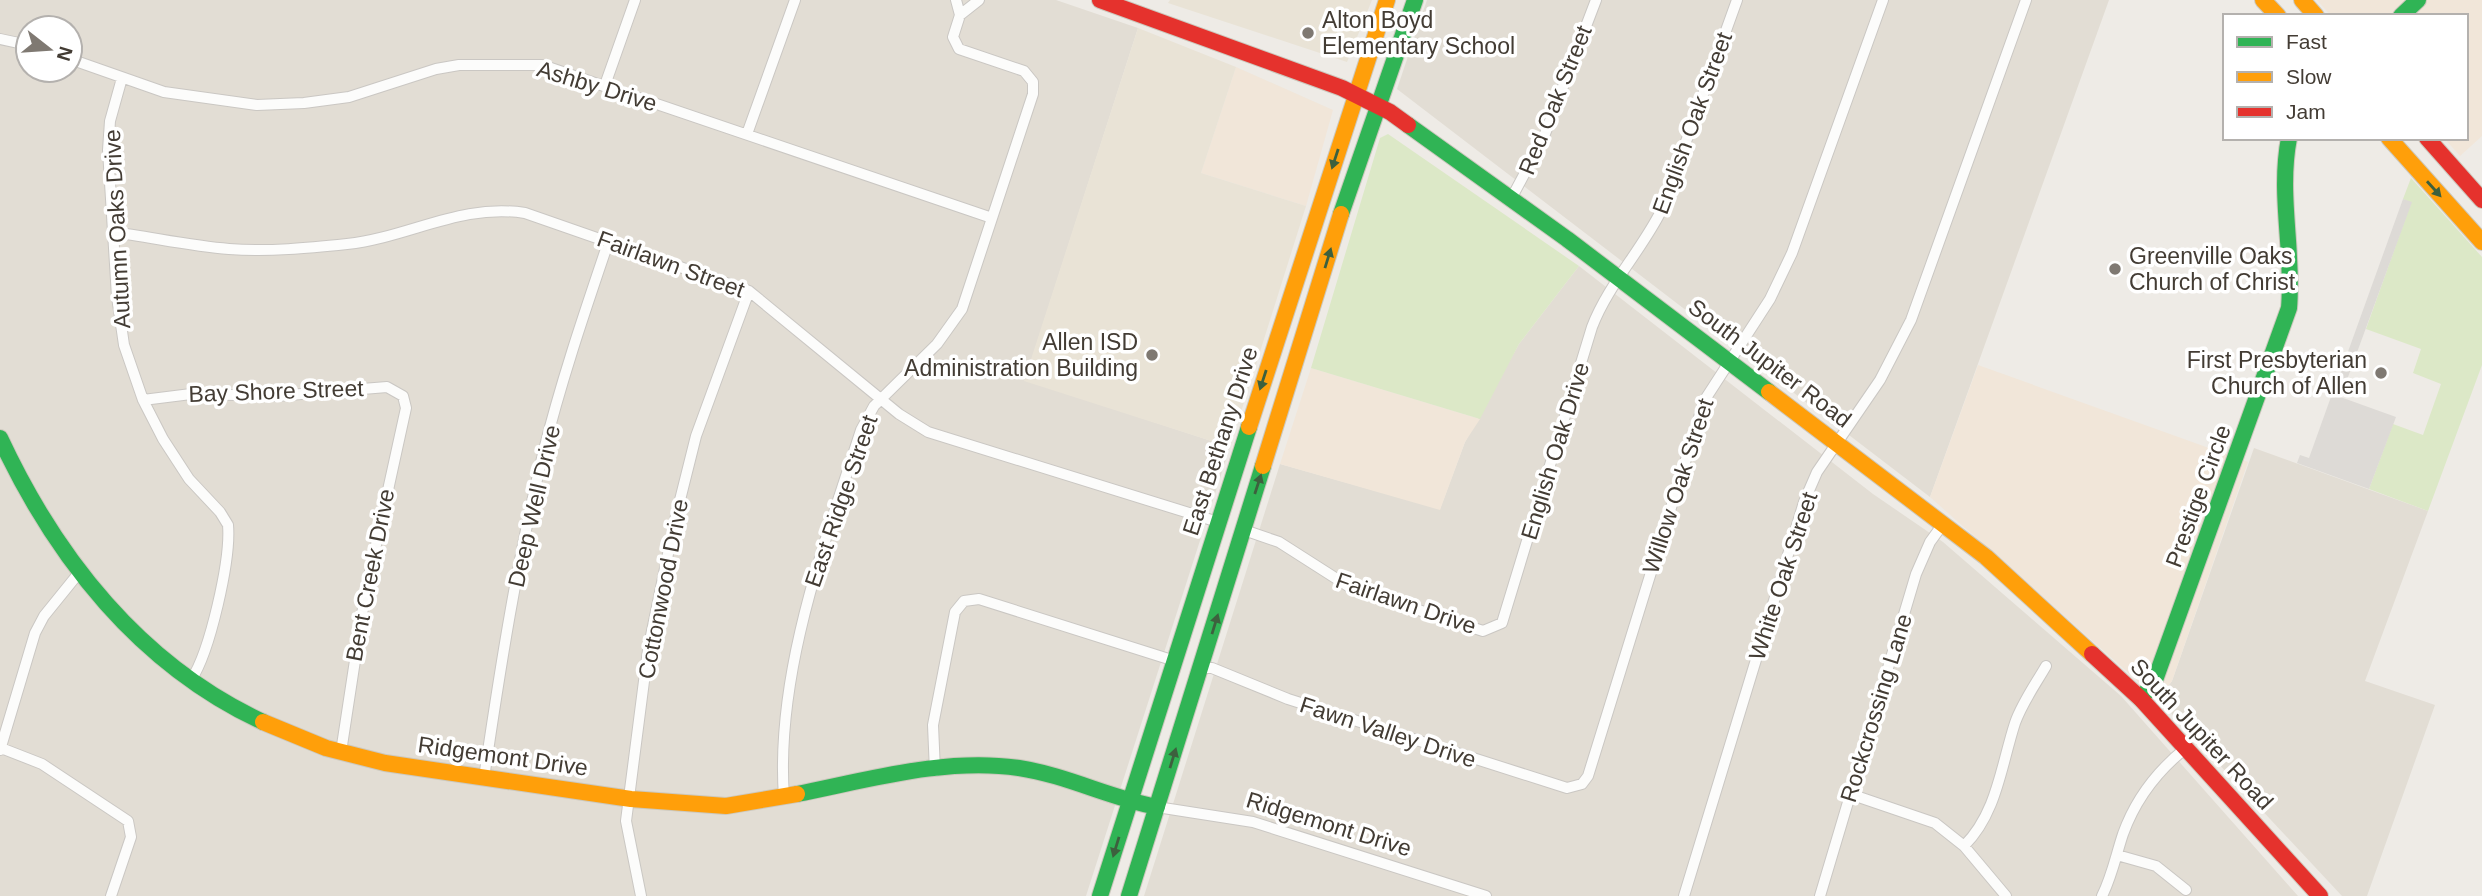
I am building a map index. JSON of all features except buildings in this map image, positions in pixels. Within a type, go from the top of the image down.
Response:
[{"type":"street","points":[[605,85],[635,0]]},
{"type":"street","points":[[747,134],[795,0]]},
{"type":"street","points":[[956,0],[960,15],[979,0]]},
{"type":"street","name":"South Jupiter Road","points":[[1103,0],[1273,61],[1378,105],[1619,277],[1728,362],[1838,442],[1986,558],[2141,699],[2320,896]]},
{"type":"street","name":"East Bethany Drive","points":[[1100,896],[1387,0]]},
{"type":"street","points":[[1129,896],[1378,105],[1415,0]]},
{"type":"street","name":"Red Oak Street","points":[[1511,199],[1543,139],[1596,0]]},
{"type":"street","name":"English Oak Street","points":[[1619,277],[1661,211],[1737,0]]},
{"type":"street","name":"Willow Oak Street","points":[[1577,787],[1588,776],[1697,421],[1710,388],[1770,299],[1792,253],[1883,0]]},
{"type":"street","name":"White Oak Street","points":[[1684,896],[1804,502],[1817,472],[1880,380],[1916,307],[2026,0]]},
{"type":"street","points":[[2263,0],[2275,14]]},
{"type":"street","points":[[2302,0],[2314,14]]},
{"type":"street","points":[[2403,14],[2418,0]]},
{"type":"street","name":"East Ridge Street","points":[[784,797],[782,751],[806,607],[861,430],[868,414],[881,398],[952,325],[970,289],[1033,94],[1033,82],[1024,71],[959,49],[953,37],[960,15]]},
{"type":"street","name":"Ashby Drive","points":[[84,64],[176,94],[257,105],[349,97],[436,69],[477,64],[542,65],[992,218]]},
{"type":"street","name":"Autumn Oaks Drive","points":[[122,78],[108,134],[120,320],[131,368],[143,400],[163,439],[189,479],[220,512],[228,525],[209,643],[191,680]]},
{"type":"street","name":"Prestige Circle","points":[[2141,699],[2155,680],[2162,662],[2289,308],[2292,263],[2283,202],[2282,172],[2289,140]]},
{"type":"street","points":[[2391,140],[2482,242]]},
{"type":"street","points":[[2429,140],[2482,200]]},
{"type":"street","name":"Fairlawn Street","points":[[113,232],[221,248],[285,249],[374,240],[461,215],[497,208],[536,216],[748,290],[881,398],[928,432],[1218,522]]},
{"type":"street","name":"Deep Well Drive","points":[[484,778],[510,611],[544,452],[578,331],[609,240]]},
{"type":"street","name":"English Oak Drive","points":[[1496,628],[1505,617],[1592,327],[1619,277]]},
{"type":"street","name":"Cottonwood Drive","points":[[640,896],[629,849],[627,797],[648,650],[675,520],[708,400],[748,290]]},
{"type":"street","points":[[1284,315],[1309,324]]},
{"type":"street","name":"Bay Shore Street","points":[[143,400],[191,394],[277,396],[387,387],[400,392],[405,399]]},
{"type":"street","name":"Bent Creek Drive","points":[[341,751],[365,595],[406,408],[405,399]]},
{"type":"street","name":"Ridgemont Drive","points":[[0,440],[30,504],[78,574],[122,622],[191,680],[253,718],[300,739],[341,751],[484,778],[627,797],[723,806],[935,771],[1015,768],[1129,803],[1253,822],[1486,896]]},
{"type":"street","points":[[1218,522],[1244,530]]},
{"type":"street","name":"Rockcrossing Lane","points":[[1821,896],[1916,574],[1930,542],[1943,524]]},
{"type":"street","name":"Fairlawn Drive","points":[[1244,530],[1279,542],[1351,588],[1476,629],[1496,628]]},
{"type":"street","points":[[78,574],[44,616],[36,633],[0,749],[42,764],[128,821],[131,837],[111,896]]},
{"type":"street","points":[[935,771],[932,742],[935,713],[955,612],[964,601],[979,599],[1201,668]]},
{"type":"street","points":[[1964,846],[1982,825],[1992,805],[2016,722],[2046,666]]},
{"type":"street","name":"Fawn Valley Drive","points":[[1201,668],[1224,672],[1288,699],[1380,730],[1567,788],[1577,787]]},
{"type":"street","points":[[2102,896],[2142,795],[2161,770],[2186,748]]},
{"type":"street","points":[[1850,794],[1936,823],[1964,846],[2006,896]]},
{"type":"street","points":[[2117,855],[2156,866],[2186,890]]},
{"type":"shaded area","points":[[0,0],[1056,0],[1138,28],[1025,380],[1230,447],[1086,896],[0,896]]},
{"type":"shaded area","name":"Alton Boyd Elementary School","points":[[1170,0],[1372,0],[1347,62],[1168,3]]},
{"type":"shaded area","points":[[1427,0],[2109,0],[1930,497],[1397,89]]},
{"type":"shaded area","points":[[2317,0],[2482,0],[2482,136],[2460,156],[2446,140],[2468,140],[2468,14],[2329,14]]},
{"type":"shaded area","points":[[1138,28],[1236,67],[1201,173],[1306,206],[1230,447],[1024,381]]},
{"type":"shaded area","points":[[1236,67],[1333,110],[1306,206],[1201,173]]},
{"type":"shaded area","points":[[2403,199],[2412,202],[2344,388],[2336,385]]},
{"type":"shaded area","points":[[1579,266],[1873,494],[1943,542],[2121,696],[2298,896],[1144,896],[1280,464],[1440,509],[1465,442],[1519,344]]},
{"type":"shaded area","points":[[1978,365],[2248,462],[2172,681],[2158,699],[1930,497]]},
{"type":"shaded area","points":[[1311,368],[1480,419],[1465,442],[1440,510],[1280,464]]},
{"type":"shaded area","points":[[2332,394],[2396,417],[2369,489],[2297,463],[2300,455],[2309,458]]},
{"type":"shaded area","points":[[2254,448],[2428,511],[2365,681],[2435,705],[2367,896],[2342,896],[2158,699],[2172,681]]},
{"type":"green space","points":[[1388,134],[1579,266],[1519,344],[1480,419],[1311,368],[1380,138]]},
{"type":"green space","points":[[2411,178],[2482,257],[2482,365],[2428,511],[2369,489],[2393,424],[2423,435],[2441,384],[2413,373],[2421,349],[2366,329],[2411,203],[2403,199]]},
{"type":"traffic: fast","points":[[1341,214],[1415,0]]},
{"type":"traffic: fast","points":[[2403,14],[2418,0]]},
{"type":"traffic: fast","points":[[1408,125],[1567,239],[1769,392]]},
{"type":"traffic: fast","points":[[2141,699],[2155,680],[2289,308],[2290,265],[2285,202],[2289,140]]},
{"type":"traffic: fast","points":[[1100,896],[1249,427]]},
{"type":"traffic: fast","points":[[0,438],[47,525],[106,604],[140,639],[178,670],[219,698],[263,722]]},
{"type":"traffic: fast","points":[[1129,896],[1263,466]]},
{"type":"traffic: fast","points":[[797,794],[907,772],[964,765],[991,765],[1036,771],[1157,807]]},
{"type":"traffic: slow","points":[[1249,427],[1387,0]]},
{"type":"traffic: slow","points":[[2263,0],[2276,14]]},
{"type":"traffic: slow","points":[[2302,0],[2314,14]]},
{"type":"traffic: slow","points":[[2391,140],[2482,242]]},
{"type":"traffic: slow","points":[[1263,466],[1341,214]]},
{"type":"traffic: slow","points":[[1769,392],[1986,557],[2092,654]]},
{"type":"traffic: slow","points":[[263,722],[326,748],[385,763],[631,799],[726,806],[797,794]]},
{"type":"traffic: jam","points":[[1100,0],[1342,88],[1390,112],[1408,125]]},
{"type":"traffic: jam","points":[[2429,140],[2482,200]]},
{"type":"traffic: jam","points":[[2092,654],[2141,699],[2320,896]]},
{"type":"place","name":"Alton Boyd Elementary School","points":[[1308,33]]},
{"type":"place","name":"Greenville Oaks Church of Christ","points":[[2115,269]]},
{"type":"place","name":"Allen ISD Administration Building","points":[[1152,355]]},
{"type":"place","name":"First Presbyterian Church of Allen","points":[[2381,373]]}]
